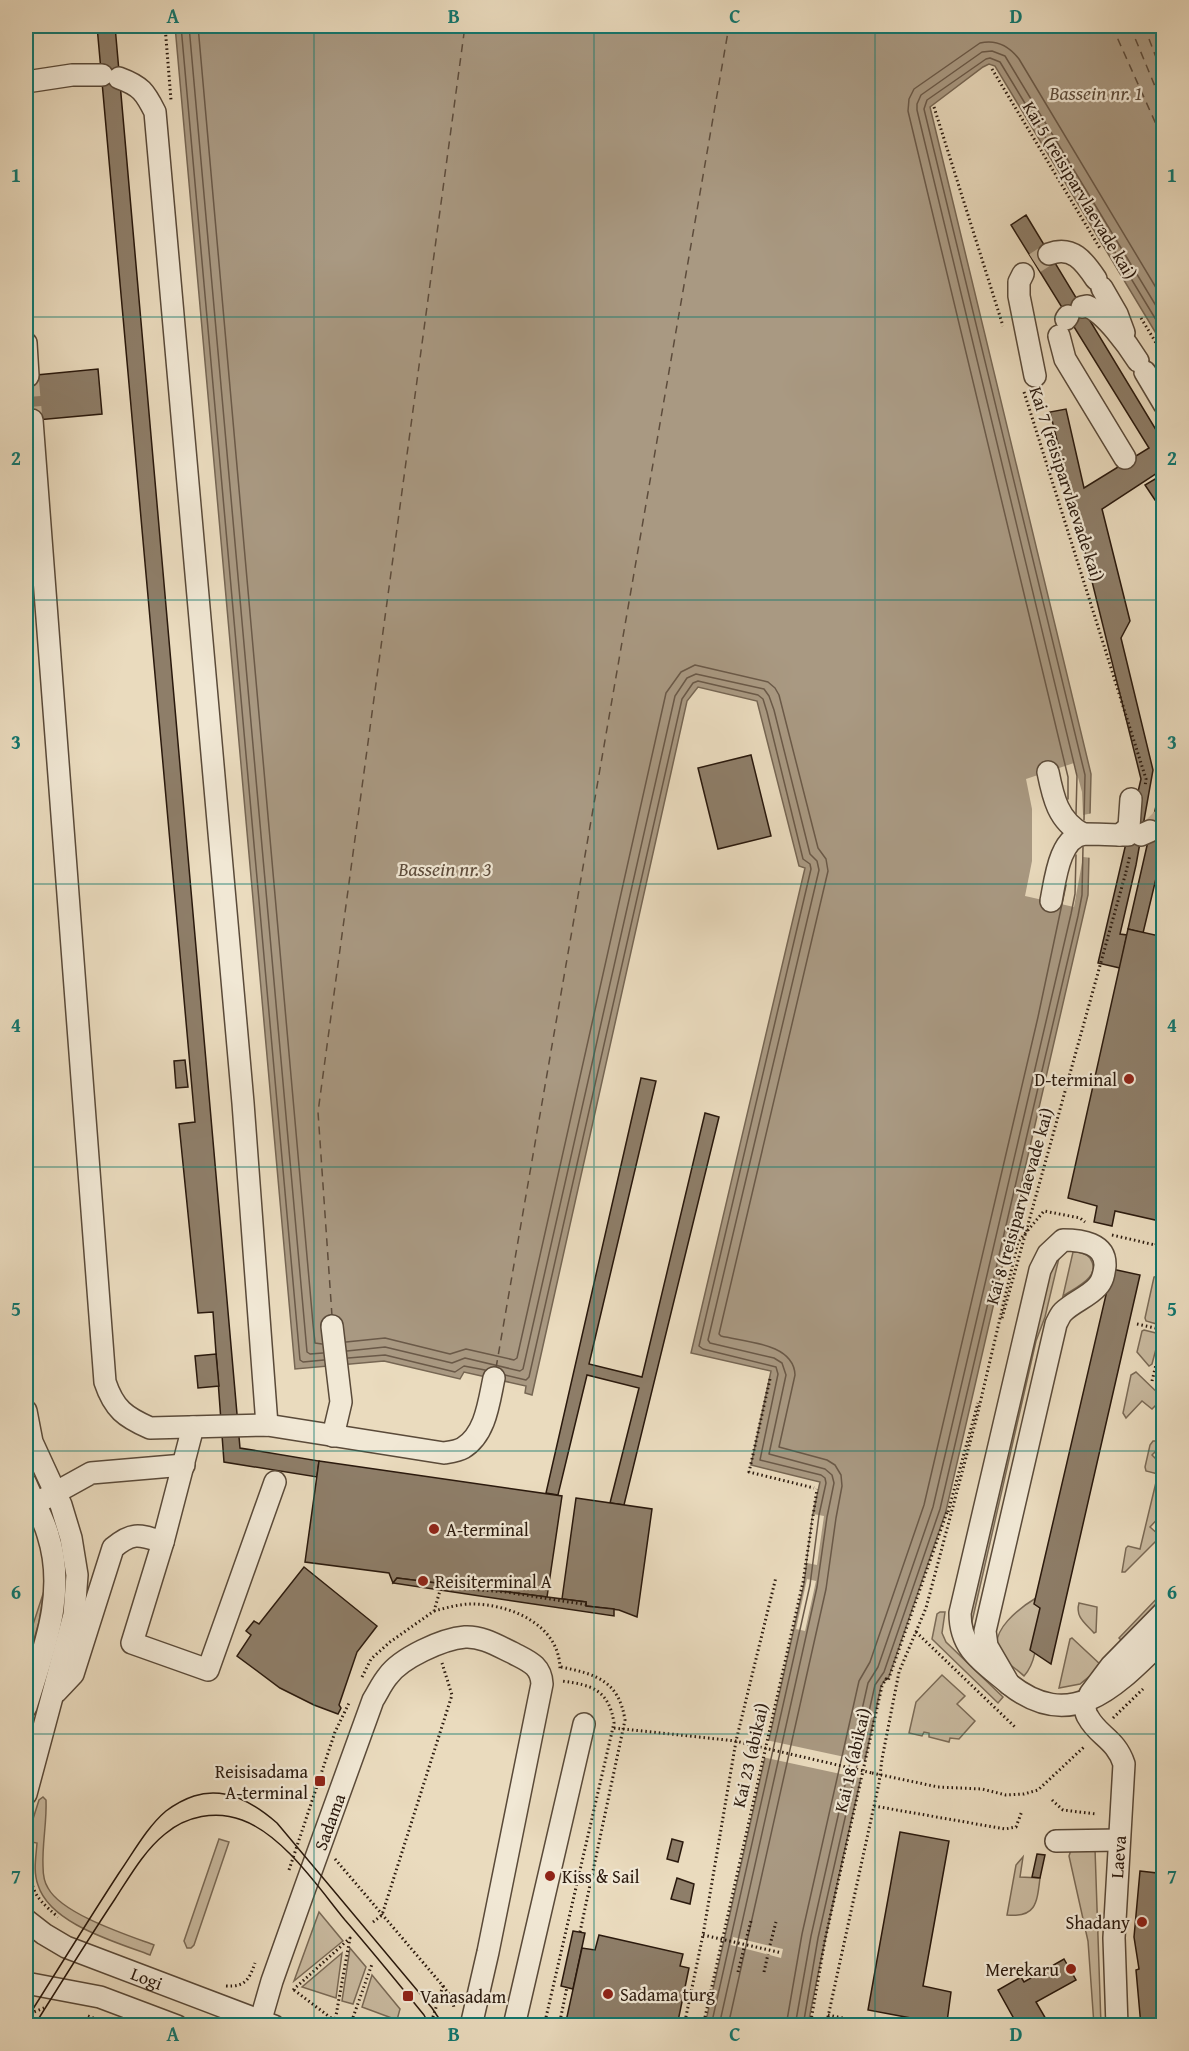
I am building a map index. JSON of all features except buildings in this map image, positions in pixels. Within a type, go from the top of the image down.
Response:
[{"type":"street","points":[[26,81],[72,75],[110,76],[134,83],[146,93],[155,112],[241,1080],[267,1425]]},
{"type":"street","points":[[1030,384],[1018,296],[1019,282],[1035,264],[1064,250],[1072,253],[1086,265],[1099,284],[1117,314],[1137,360],[1164,404]]},
{"type":"street","points":[[1125,458],[1065,359],[1069,320],[1088,306],[1097,312],[1137,360]]},
{"type":"street","points":[[26,344],[28,376]]},
{"type":"street","points":[[32,420],[32,509],[105,1382],[110,1397],[119,1410],[150,1428],[267,1425],[444,1453],[463,1448],[477,1434],[486,1415],[494,1378]]},
{"type":"street","points":[[1048,772],[1059,812],[1083,834],[1133,836],[1129,827],[1138,794]]},
{"type":"street","points":[[1051,901],[1063,853],[1071,841],[1083,834]]},
{"type":"street","points":[[1009,1684],[987,1646],[985,1631],[1056,1324],[1063,1312],[1099,1286],[1104,1277],[1105,1262],[1100,1250],[1090,1244],[1063,1240],[1048,1254],[1040,1270],[960,1613],[960,1628],[973,1654],[1009,1684],[1018,1691],[1045,1703],[1069,1706],[1084,1702],[1124,1678],[1164,1639]]},
{"type":"street","points":[[332,1326],[341,1402],[333,1436]]},
{"type":"street","points":[[26,1411],[29,1443],[56,1492],[71,1538],[77,1575],[74,1615],[26,1794]]},
{"type":"street","points":[[193,1427],[163,1542],[132,1644],[208,1670],[275,1482]]},
{"type":"street","points":[[36,1504],[91,1473],[184,1465]]},
{"type":"street","points":[[26,1484],[49,1538],[55,1581],[51,1627],[26,1707]]},
{"type":"street","points":[[51,1697],[73,1674],[113,1548],[126,1537],[142,1536],[163,1542]]},
{"type":"street","points":[[1084,1702],[1112,1666],[1164,1612]]},
{"type":"street","name":"Sadama","points":[[265,2024],[272,1981],[373,1700],[388,1675],[406,1659],[437,1645],[465,1637],[484,1640],[535,1664],[541,1675],[542,1684],[523,1777]]},
{"type":"street","name":"Laeva","points":[[1084,1702],[1087,1716],[1120,1753],[1124,1764],[1114,1938],[1117,2025]]},
{"type":"street","points":[[514,2025],[584,1724]]},
{"type":"street","points":[[471,2025],[531,1743]]},
{"type":"street","points":[[1056,1840],[1119,1840]]},
{"type":"street","name":"Logi","points":[[26,1920],[66,1947],[265,2024]]},
{"type":"street","name":"Logi","points":[[26,1983],[100,1997],[177,2025]]},
{"type":"path","name":"Kai 5 (reisiparvlaevade kai)","points":[[992,69],[1102,253]]},
{"type":"path","points":[[934,107],[1006,335]]},
{"type":"path","points":[[1139,315],[1164,356]]},
{"type":"path","name":"Kai 7 (reisiparvlaevade kai)","points":[[1030,384],[1146,779],[1138,794]]},
{"type":"path","name":"Kai 8 (reisiparvlaevade kai)","points":[[948,1512],[1126,872],[1133,836]]},
{"type":"path","points":[[1156,1245],[1161,1221]]},
{"type":"path","points":[[1137,1324],[1164,1331],[1152,1381]]},
{"type":"path","name":"Kai 23 (abikai)","points":[[703,2025],[803,1582],[815,1489],[749,1472],[770,1379]]},
{"type":"path","name":"Kai 18 (abikai)","points":[[810,2025],[825,1940],[882,1686],[886,1679],[888,1680],[948,1512]]},
{"type":"path","points":[[684,2025],[703,1935],[736,1741],[776,1577]]},
{"type":"path","points":[[434,1611],[442,1585],[588,1605]]},
{"type":"path","points":[[418,1622],[434,1611],[470,1604],[503,1609],[537,1622],[550,1635],[560,1658],[561,1667],[590,1674],[609,1684],[615,1691],[624,1709],[624,1729],[579,1932]]},
{"type":"path","points":[[373,1922],[382,1914],[452,1695],[426,1616]]},
{"type":"path","points":[[916,1632],[1015,1727]]},
{"type":"path","points":[[544,2025],[614,1728],[609,1703],[599,1691],[584,1684],[560,1680]]},
{"type":"path","points":[[614,1728],[736,1741],[938,1787],[982,1789],[1006,1795],[1024,1794],[1038,1790],[1147,1685]]},
{"type":"path","points":[[826,2025],[881,1775]]},
{"type":"path","points":[[1052,1800],[1063,1810],[1095,1814]]},
{"type":"path","points":[[874,1806],[1005,1829],[1016,1827],[1022,1811]]},
{"type":"path","points":[[26,1849],[31,1851],[30,1879],[38,1900],[59,1919]]},
{"type":"path","points":[[328,1867],[333,1856],[443,1986],[430,2025]]},
{"type":"path","points":[[746,1940],[751,1921]]},
{"type":"path","points":[[770,1945],[776,1922]]},
{"type":"path","points":[[703,1935],[782,1953]]},
{"type":"path","points":[[293,1990],[350,1938],[334,2021]]},
{"type":"path","points":[[738,1972],[744,1948]]},
{"type":"path","points":[[764,1972],[768,1954]]},
{"type":"path","points":[[238,1987],[251,1974],[272,1981],[293,1990],[334,2021],[349,2025],[372,1964]]},
{"type":"path","points":[[559,2025],[567,1988]]},
{"type":"path","points":[[828,2015],[882,2025]]},
{"type":"shaded area","points":[[1073,1252],[1088,1256],[1093,1265],[1093,1271],[1086,1281],[1063,1296]]},
{"type":"shaded area","points":[[1059,1258],[1045,1317],[1036,1341],[971,1626],[967,1612],[1038,1302],[1052,1268]]},
{"type":"shaded area","points":[[1158,1276],[1164,1280],[1163,1318],[1160,1325],[1146,1321],[1145,1318],[1154,1277]]},
{"type":"shaded area","points":[[1144,1330],[1160,1334],[1152,1364],[1149,1366],[1137,1352]]},
{"type":"shaded area","points":[[1136,1372],[1163,1398],[1152,1409],[1142,1401],[1126,1418],[1123,1413],[1131,1375]]},
{"type":"shaded area","points":[[1153,1441],[1157,1441],[1161,1446],[1152,1455],[1163,1466],[1163,1513],[1150,1527],[1159,1535],[1159,1538],[1125,1572],[1122,1572],[1126,1548],[1128,1546],[1140,1549],[1158,1474],[1146,1471],[1145,1467]]},
{"type":"shaded area","points":[[26,1537],[33,1584],[26,1619]]},
{"type":"shaded area","points":[[44,1591],[39,1622],[26,1667],[26,1646]]},
{"type":"shaded area","points":[[1163,1592],[1163,1600],[1123,1642],[1119,1638]]},
{"type":"shaded area","points":[[1036,1598],[1035,1604],[1040,1608],[1037,1644],[1032,1662],[1024,1676],[999,1653],[998,1636],[1002,1628],[1022,1607]]},
{"type":"shaded area","points":[[1079,1603],[1097,1607],[1096,1632],[1094,1633],[1082,1620],[1078,1612]]},
{"type":"shaded area","points":[[945,1612],[942,1633],[946,1642],[1003,1697],[998,1703],[932,1639],[937,1614]]},
{"type":"shaded area","points":[[1072,1638],[1102,1666],[1080,1684],[1059,1688],[1070,1639]]},
{"type":"shaded area","points":[[942,1675],[965,1696],[957,1704],[975,1721],[959,1739],[950,1738],[949,1742],[929,1737],[929,1733],[924,1732],[922,1736],[909,1733],[916,1702]]},
{"type":"shaded area","points":[[43,1797],[46,1800],[46,1808],[43,1869],[48,1888],[55,1898],[81,1915],[154,1945],[150,1955],[86,1930],[56,1911],[45,1899],[36,1875],[37,1843],[26,1841],[39,1800]]},
{"type":"shaded area","points":[[219,1839],[229,1842],[194,1945],[187,1948],[184,1941]]},
{"type":"shaded area","points":[[1095,1849],[1101,2025],[1094,2025],[1088,1941],[1069,1856],[1071,1850]]},
{"type":"shaded area","points":[[1023,1857],[1020,1877],[1040,1878],[1038,1895],[1029,1911],[1024,1914],[1007,1915],[1016,1865]]},
{"type":"shaded area","points":[[319,1912],[343,1941],[294,1981]]},
{"type":"shaded area","points":[[350,1948],[366,1967],[353,2004],[342,2001]]},
{"type":"shaded area","points":[[342,1953],[336,1998],[302,1987]]},
{"type":"shaded area","points":[[372,1975],[400,2009],[397,2020],[362,2007]]},
{"type":"water","points":[[175,26],[1163,26],[1163,345],[995,66],[989,64],[983,67],[930,107],[1091,774],[1088,895],[946,1511],[888,1679],[886,1678],[881,1686],[808,2025],[705,2025],[804,1584],[813,1514],[820,1482],[751,1465],[771,1371],[691,1353],[805,868],[799,866],[757,701],[698,687],[687,701],[532,1395],[525,1393],[526,1386],[464,1372],[460,1379],[384,1361],[295,1369]]},
{"type":"pier","points":[[1074,763],[1082,792],[1083,815],[1093,813],[1092,858],[1083,857],[1074,907],[1025,896],[1032,861],[1032,809],[1026,779]]},
{"type":"pier","points":[[813,1514],[824,1516],[817,1565],[807,1563]]},
{"type":"pier","points":[[807,1579],[816,1581],[805,1631],[796,1629]]},
{"type":"pier","points":[[766,1740],[868,1762],[864,1779],[762,1757]]},
{"type":"pier","points":[[733,1937],[783,1949],[781,1958],[731,1945]]},
{"type":"ferry route","points":[[332,1316],[318,1112],[465,26]]},
{"type":"ferry route","points":[[496,1368],[729,26]]},
{"type":"ferry route","points":[[1112,26],[1164,142]]},
{"type":"ferry route","points":[[1130,26],[1164,108]]},
{"type":"ferry route","points":[[1144,26],[1164,78]]},
{"type":"tunnel","points":[[1035,263],[1049,254]]},
{"type":"tunnel","points":[[28,376],[32,420]]},
{"type":"tunnel","points":[[1150,831],[1164,817]]},
{"type":"tram line","points":[[26,2020],[107,1891],[153,1825],[166,1811],[183,1800],[206,1793],[217,1793],[239,1798],[259,1809],[277,1823],[432,2008],[444,2026]]},
{"type":"tram line","points":[[34,2026],[150,1848],[182,1823],[212,1815],[232,1817],[257,1827],[272,1837],[299,1863],[424,2015],[430,2026]]},
{"type":"place","name":"D-terminal","points":[[1129,1079]]},
{"type":"place","name":"A-terminal","points":[[434,1529]]},
{"type":"place","name":"Reisiterminal A","points":[[423,1581]]},
{"type":"place","name":"Reisisadama A-terminal","points":[[320,1781]]},
{"type":"place","name":"Kiss & Sail","points":[[550,1876]]},
{"type":"place","name":"Shadany","points":[[1142,1922]]},
{"type":"place","name":"Merekaru","points":[[1071,1969]]},
{"type":"place","name":"Sadama turg","points":[[608,1994]]},
{"type":"place","name":"Vanasadam","points":[[408,1996]]},
{"type":"water label","name":"Bassein nr. 1","points":[[1096,92]]},
{"type":"water label","name":"Bassein nr. 3","points":[[445,868]]}]
